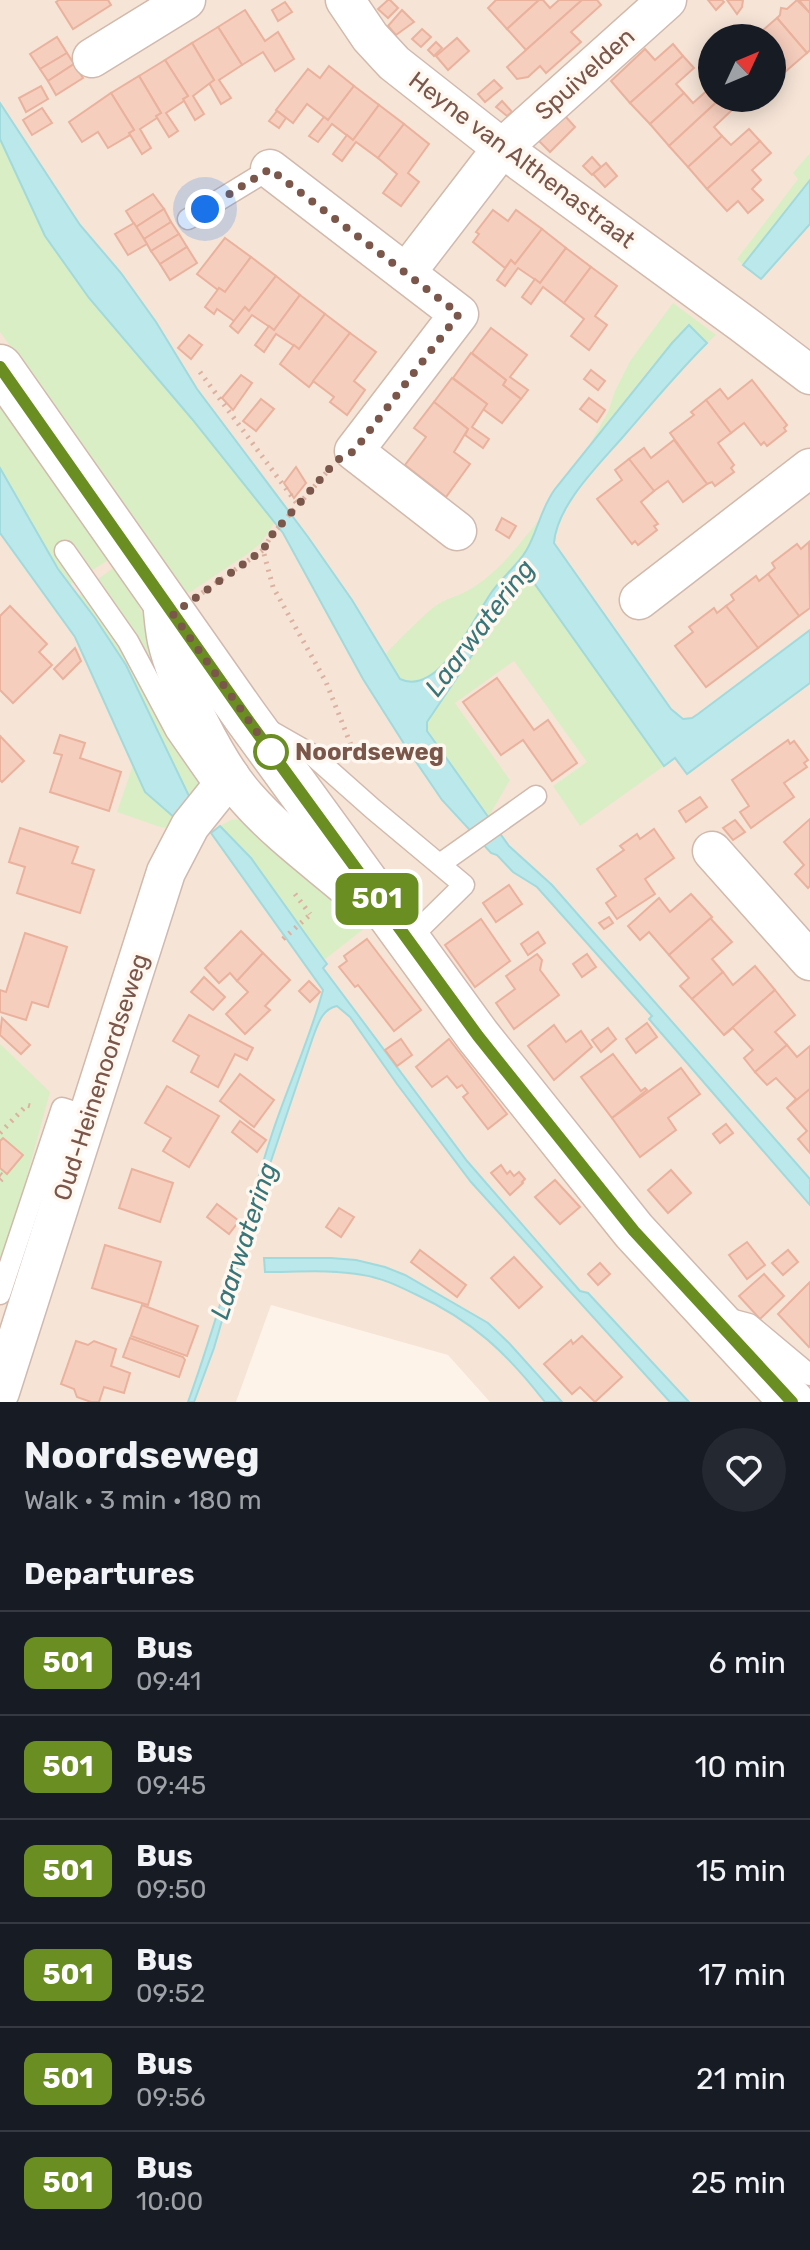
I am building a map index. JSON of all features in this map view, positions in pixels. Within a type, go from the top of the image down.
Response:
[{"type":"street","name":"Heyne van Althenastraat","points":[[345,0],[370,37],[394,63],[502,148],[810,375]]},
{"type":"street","points":[[92,58],[180,1]]},
{"type":"street","name":"Spuivelden","points":[[406,273],[502,148],[647,6]]},
{"type":"street","points":[[270,169],[459,314],[354,451],[457,531]]},
{"type":"street","points":[[0,367],[245,716],[470,1025],[634,1231],[792,1402]]},
{"type":"street","points":[[639,600],[810,468]]},
{"type":"street","points":[[168,606],[167,640],[177,673],[224,784],[254,806],[343,884],[374,895]]},
{"type":"street","name":"Oud-Heinenoordseweg","points":[[0,1392],[74,1117],[166,872],[181,839],[224,784]]},
{"type":"street","points":[[712,851],[810,961]]},
{"type":"lane","points":[[188,219],[270,169]]},
{"type":"lane","points":[[65,551],[128,641],[176,731],[224,784]]},
{"type":"lane","points":[[245,716],[311,754],[464,885],[408,940]]},
{"type":"lane","points":[[440,864],[536,796]]},
{"type":"lane","points":[[0,1294],[74,1117]]},
{"type":"lane","points":[[714,1318],[749,1324],[810,1375]]},
{"type":"path","points":[[200,372],[295,507]]},
{"type":"path","points":[[168,606],[263,550],[271,536],[337,460],[354,451]]},
{"type":"path","points":[[263,550],[273,587],[326,682],[373,809]]},
{"type":"path","points":[[283,939],[315,911]]},
{"type":"path","points":[[0,1133],[27,1105],[74,1117]]},
{"type":"path","points":[[0,1174],[4,1177],[0,1181]]},
{"type":"shaded area","points":[[0,0],[810,0],[810,1402],[490,1402],[448,1355],[271,1305],[236,1402],[0,1402]]},
{"type":"green space","points":[[0,139],[45,236],[66,267],[275,522],[261,543],[249,553],[189,593],[0,332]]},
{"type":"green space","points":[[810,153],[810,180],[743,265],[737,259],[798,179],[793,173]]},
{"type":"green space","points":[[673,303],[716,335],[707,343],[689,325],[590,444],[630,361]]},
{"type":"green space","points":[[0,396],[113,557],[69,585],[0,468]]},
{"type":"green space","points":[[538,521],[527,550],[490,594],[445,662],[421,681],[409,683],[401,679],[385,656],[389,650],[434,607],[488,577]]},
{"type":"green space","points":[[116,566],[149,626],[193,732],[94,582]]},
{"type":"green space","points":[[522,581],[534,583],[664,766],[580,826],[553,786],[587,762],[514,661],[455,703],[510,780],[489,816],[427,731],[427,723]]},
{"type":"green space","points":[[84,592],[97,606],[200,781],[197,793],[168,828],[117,812],[133,765],[145,792],[158,736],[126,665],[78,597]]},
{"type":"green space","points":[[243,819],[375,920],[324,960],[251,858],[220,826],[231,820]]},
{"type":"green space","points":[[0,1044],[50,1092],[17,1213],[0,1258]]},
{"type":"water","name":"Laarwatering","points":[[0,103],[80,225],[121,273],[156,322],[197,389],[352,600],[400,679],[414,682],[428,677],[441,667],[499,582],[526,551],[555,489],[672,343],[689,325],[707,343],[583,483],[563,513],[554,543],[671,709],[683,719],[698,714],[810,630],[810,683],[687,774],[675,758],[664,766],[534,583],[522,581],[427,722],[427,731],[509,846],[552,885],[810,1179],[810,1205],[649,1019],[652,1016],[537,887],[491,853],[442,800],[363,679],[283,533],[89,298],[45,236],[0,139]]},
{"type":"water","points":[[810,180],[810,224],[761,279],[743,265]]},
{"type":"water","points":[[0,468],[58,569],[126,665],[189,796],[176,819],[145,792],[75,637],[0,533]]},
{"type":"water","name":"Laarwatering","points":[[220,826],[251,858],[327,964],[323,968],[467,1161],[580,1291],[588,1293],[689,1402],[670,1402],[471,1182],[350,1017],[337,1006],[324,1014],[315,1032],[254,1211],[214,1348],[194,1402],[188,1402],[272,1134],[323,990],[211,833]]},
{"type":"water","points":[[264,1258],[356,1260],[405,1275],[488,1323],[562,1402],[545,1402],[487,1339],[436,1304],[370,1276],[326,1271],[265,1272]]},
{"type":"building","points":[[108,0],[111,5],[73,29],[56,2]]},
{"type":"building","points":[[388,0],[398,8],[388,18],[378,9]]},
{"type":"building","points":[[496,0],[539,0],[507,29],[488,8]]},
{"type":"building","points":[[539,0],[550,8],[559,0],[582,0],[526,50],[507,29]]},
{"type":"building","points":[[582,0],[597,0],[601,5],[571,32],[581,42],[546,73],[540,66],[528,77],[517,79],[507,67]]},
{"type":"building","points":[[708,0],[722,0],[724,2],[716,10]]},
{"type":"building","points":[[727,0],[743,0],[737,14]]},
{"type":"building","points":[[797,0],[810,13],[810,50],[807,53],[786,28],[786,24],[777,18],[781,8],[787,9]]},
{"type":"building","points":[[799,0],[810,0],[810,13]]},
{"type":"building","points":[[285,2],[292,12],[278,21],[272,10]]},
{"type":"building","points":[[245,10],[265,41],[278,32],[294,59],[275,71],[263,52],[242,65],[218,27]]},
{"type":"building","points":[[402,10],[414,22],[396,35],[388,26]]},
{"type":"building","points":[[218,27],[242,65],[219,80],[231,98],[221,104],[209,83],[214,80],[192,43]]},
{"type":"building","points":[[786,28],[807,53],[786,71]]},
{"type":"building","points":[[422,29],[431,37],[421,47],[412,39]]},
{"type":"building","points":[[57,37],[67,53],[40,69],[30,54]]},
{"type":"building","points":[[457,38],[469,51],[448,70],[436,56]]},
{"type":"building","points":[[436,42],[442,48],[434,56],[428,50]]},
{"type":"building","points":[[192,43],[214,80],[193,96],[204,114],[195,120],[183,99],[188,96],[165,60]]},
{"type":"building","points":[[673,44],[683,56],[630,103],[611,81],[645,49],[655,60]]},
{"type":"building","points":[[67,53],[74,64],[48,81],[40,69]]},
{"type":"building","points":[[683,56],[694,68],[676,84],[684,93],[650,124],[630,103]]},
{"type":"building","points":[[165,60],[188,96],[166,113],[178,131],[169,137],[156,116],[161,113],[139,76]]},
{"type":"building","points":[[74,64],[83,78],[56,95],[48,81]]},
{"type":"building","points":[[329,66],[354,86],[328,120],[307,104],[293,123],[276,110],[308,69],[320,78]]},
{"type":"building","points":[[139,76],[161,113],[140,129],[151,148],[142,154],[129,133],[134,130],[111,93]]},
{"type":"building","points":[[494,80],[502,88],[485,102],[478,94]]},
{"type":"building","points":[[41,86],[48,99],[26,112],[19,98]]},
{"type":"building","points":[[354,86],[379,105],[353,140],[332,124],[318,142],[309,136],[324,117],[328,120]]},
{"type":"building","points":[[111,93],[134,130],[108,148],[98,132],[82,142],[69,122]]},
{"type":"building","points":[[684,93],[693,103],[698,99],[698,112],[706,112],[669,146],[650,124]]},
{"type":"building","points":[[502,101],[512,112],[507,116],[496,107]]},
{"type":"building","points":[[379,105],[404,124],[378,158],[356,142],[342,161],[333,154],[347,135],[353,140]]},
{"type":"building","points":[[42,108],[52,123],[32,135],[23,120]]},
{"type":"building","points":[[277,111],[286,118],[279,128],[269,121]]},
{"type":"building","points":[[706,112],[730,112],[714,127],[722,136],[688,167],[669,146]]},
{"type":"building","points":[[565,116],[575,127],[550,152],[539,141]]},
{"type":"building","points":[[404,124],[429,144],[408,173],[419,182],[401,206],[383,193],[397,174],[378,158]]},
{"type":"building","points":[[749,129],[760,141],[707,189],[688,167],[722,136],[731,145]]},
{"type":"building","points":[[760,141],[771,153],[752,170],[761,180],[752,189],[763,200],[748,213],[738,201],[727,211],[707,189]]},
{"type":"building","points":[[592,157],[601,167],[592,175],[583,166]]},
{"type":"building","points":[[606,163],[617,176],[605,187],[593,174]]},
{"type":"building","points":[[153,194],[164,209],[136,227],[126,211]]},
{"type":"building","points":[[164,209],[171,222],[144,239],[136,227]]},
{"type":"building","points":[[493,210],[508,221],[516,210],[542,229],[515,264],[511,260],[505,268],[473,242],[479,234],[476,232]]},
{"type":"building","points":[[171,222],[179,234],[151,251],[144,239]]},
{"type":"building","points":[[134,223],[147,244],[128,255],[115,234]]},
{"type":"building","points":[[542,229],[566,248],[540,283],[518,268],[505,286],[497,280],[511,260],[515,264]]},
{"type":"building","points":[[179,234],[187,247],[160,264],[151,251]]},
{"type":"building","points":[[225,238],[251,257],[225,292],[197,274]]},
{"type":"building","points":[[187,247],[197,263],[170,280],[160,264]]},
{"type":"building","points":[[566,248],[591,267],[564,303],[543,287],[531,304],[522,297],[535,279],[540,283]]},
{"type":"building","points":[[251,257],[276,276],[249,311],[245,307],[234,321],[217,309],[214,314],[205,307],[219,288],[225,292]]},
{"type":"building","points":[[591,267],[617,286],[595,316],[607,325],[589,350],[571,336],[584,319],[564,303]]},
{"type":"building","points":[[276,276],[300,295],[274,330],[252,315],[238,333],[230,326],[245,307],[249,311]]},
{"type":"building","points":[[300,295],[325,314],[299,349],[276,334],[264,352],[255,345],[269,326],[274,330]]},
{"type":"building","points":[[325,314],[350,333],[309,387],[280,364],[294,345],[299,349]]},
{"type":"building","points":[[491,328],[527,355],[510,377],[528,390],[521,399],[503,385],[506,380],[472,353]]},
{"type":"building","points":[[350,333],[376,352],[354,381],[365,390],[347,415],[330,402],[334,397],[313,381]]},
{"type":"building","points":[[189,335],[202,345],[191,359],[178,348]]},
{"type":"building","points":[[471,353],[506,380],[503,385],[521,399],[502,423],[483,409],[487,404],[453,378]]},
{"type":"building","points":[[591,370],[605,381],[598,390],[584,379]]},
{"type":"building","points":[[241,375],[252,383],[233,410],[222,398]]},
{"type":"building","points":[[452,378],[487,404],[472,427],[489,439],[483,448],[465,435],[468,429],[434,402]]},
{"type":"building","points":[[752,380],[787,425],[784,428],[786,431],[767,446],[764,442],[761,445],[744,423],[731,433],[706,400],[720,389],[728,399]]},
{"type":"building","points":[[589,398],[605,410],[597,422],[580,409]]},
{"type":"building","points":[[261,399],[274,409],[256,431],[243,421]]},
{"type":"building","points":[[706,400],[731,433],[718,443],[734,465],[731,468],[734,472],[715,486],[712,482],[707,484],[670,433],[694,415],[691,412]]},
{"type":"building","points":[[434,402],[468,429],[454,452],[470,464],[446,497],[405,465],[426,437],[414,428]]},
{"type":"building","points":[[674,440],[707,484],[683,502],[668,481],[654,491],[629,459],[644,448],[651,458]]},
{"type":"building","points":[[629,459],[654,491],[641,502],[658,524],[654,526],[657,530],[638,545],[635,541],[632,544],[597,499],[622,480],[615,470]]},
{"type":"building","points":[[296,467],[306,483],[294,498],[284,483]]},
{"type":"building","points":[[502,518],[516,526],[509,538],[496,530]]},
{"type":"building","points":[[809,542],[810,608],[799,616],[768,574],[775,568],[772,563],[797,544],[801,549]]},
{"type":"building","points":[[768,574],[799,616],[758,648],[726,606],[734,600],[731,595],[756,576],[759,581]]},
{"type":"building","points":[[10,606],[47,644],[39,652],[52,665],[13,703],[0,690],[0,616]]},
{"type":"building","points":[[726,606],[758,648],[706,687],[675,646],[693,632],[689,627],[714,608],[717,613]]},
{"type":"building","points":[[75,648],[81,661],[63,679],[54,669]]},
{"type":"building","points":[[497,678],[534,730],[548,720],[577,763],[552,781],[523,740],[501,755],[463,702]]},
{"type":"building","points":[[60,735],[85,743],[80,758],[121,772],[109,811],[50,792],[62,755],[54,753]]},
{"type":"building","points":[[0,736],[24,761],[2,782],[0,780]]},
{"type":"building","points":[[788,740],[790,744],[794,741],[808,760],[804,763],[807,767],[784,783],[794,797],[751,828],[740,812],[749,806],[732,780]]},
{"type":"building","points":[[700,797],[707,807],[686,822],[679,811]]},
{"type":"building","points":[[810,819],[808,888],[795,874],[804,865],[784,842]]},
{"type":"building","points":[[735,820],[745,832],[733,840],[723,828]]},
{"type":"building","points":[[20,828],[78,847],[72,863],[94,870],[80,913],[17,893],[25,867],[9,862]]},
{"type":"building","points":[[654,829],[674,858],[645,879],[655,894],[617,919],[606,903],[616,896],[597,869],[624,850],[620,846],[637,834],[640,839]]},
{"type":"building","points":[[509,885],[522,904],[496,922],[483,903]]},
{"type":"building","points":[[691,894],[712,917],[669,955],[649,932],[640,940],[628,926],[659,898],[670,912]]},
{"type":"building","points":[[609,917],[613,923],[604,929],[599,923]]},
{"type":"building","points":[[712,917],[732,942],[712,959],[723,972],[692,999],[680,986],[689,978],[669,955]]},
{"type":"building","points":[[481,919],[510,961],[475,987],[445,945]]},
{"type":"building","points":[[241,931],[263,953],[237,981],[230,973],[219,983],[205,968]]},
{"type":"building","points":[[538,932],[545,943],[528,955],[521,944]]},
{"type":"building","points":[[25,933],[67,947],[48,1007],[32,1002],[26,1020],[0,1012],[0,990],[6,992]]},
{"type":"building","points":[[367,939],[421,1010],[394,1031],[358,985],[355,987],[339,967],[347,961],[344,956]]},
{"type":"building","points":[[263,953],[290,980],[265,1006],[270,1010],[245,1034],[226,1014],[248,992],[237,981]]},
{"type":"building","points":[[537,954],[542,960],[540,970],[559,995],[514,1029],[496,1003],[515,989],[506,976]]},
{"type":"building","points":[[587,954],[596,967],[582,977],[573,964]]},
{"type":"building","points":[[755,966],[775,990],[724,1035],[692,999],[723,972],[733,985]]},
{"type":"building","points":[[204,977],[225,997],[213,1010],[191,992]]},
{"type":"building","points":[[309,981],[320,992],[310,1002],[299,991]]},
{"type":"building","points":[[775,990],[795,1015],[775,1032],[787,1045],[755,1072],[744,1058],[753,1050],[733,1028],[724,1035]]},
{"type":"building","points":[[189,1015],[253,1048],[247,1060],[235,1054],[218,1087],[191,1072],[199,1056],[173,1041]]},
{"type":"building","points":[[2,1018],[30,1045],[21,1054],[0,1035]]},
{"type":"building","points":[[647,1023],[657,1037],[636,1053],[626,1039]]},
{"type":"building","points":[[554,1025],[566,1042],[581,1031],[592,1047],[554,1080],[528,1046]]},
{"type":"building","points":[[608,1028],[616,1039],[601,1052],[592,1040]]},
{"type":"building","points":[[401,1039],[412,1055],[397,1066],[385,1050]]},
{"type":"building","points":[[449,1039],[507,1114],[488,1129],[463,1097],[468,1093],[462,1085],[457,1088],[447,1076],[432,1087],[416,1067]]},
{"type":"building","points":[[787,1045],[797,1057],[810,1046],[810,1089],[787,1108],[796,1099],[776,1078],[767,1085],[755,1072]]},
{"type":"building","points":[[613,1054],[641,1091],[647,1090],[612,1118],[581,1077]]},
{"type":"building","points":[[681,1068],[700,1094],[668,1118],[676,1130],[640,1157],[612,1118]]},
{"type":"building","points":[[240,1074],[274,1100],[254,1127],[220,1101]]},
{"type":"building","points":[[167,1086],[219,1116],[189,1167],[163,1151],[171,1138],[145,1123]]},
{"type":"building","points":[[810,1089],[810,1153],[798,1139],[807,1131],[787,1108]]},
{"type":"building","points":[[240,1121],[266,1140],[257,1152],[232,1132]]},
{"type":"building","points":[[726,1124],[733,1133],[720,1143],[713,1134]]},
{"type":"building","points":[[3,1138],[23,1155],[7,1174],[0,1168],[0,1141]]},
{"type":"building","points":[[501,1165],[507,1174],[510,1171],[514,1176],[519,1172],[525,1179],[510,1195],[491,1173]]},
{"type":"building","points":[[132,1169],[173,1183],[160,1222],[119,1208]]},
{"type":"building","points":[[671,1170],[691,1193],[668,1213],[648,1190]]},
{"type":"building","points":[[555,1180],[580,1207],[560,1224],[535,1197]]},
{"type":"building","points":[[217,1204],[239,1221],[229,1234],[207,1217]]},
{"type":"building","points":[[339,1208],[354,1217],[341,1237],[326,1227]]},
{"type":"building","points":[[747,1242],[765,1265],[747,1279],[729,1255]]},
{"type":"building","points":[[105,1245],[161,1262],[148,1305],[92,1288]]},
{"type":"building","points":[[420,1250],[466,1285],[457,1297],[411,1262]]},
{"type":"building","points":[[788,1250],[798,1262],[783,1275],[772,1263]]},
{"type":"building","points":[[514,1257],[542,1287],[519,1308],[491,1278]]},
{"type":"building","points":[[600,1263],[610,1274],[598,1285],[588,1274]]},
{"type":"building","points":[[764,1274],[784,1296],[760,1319],[739,1296]]},
{"type":"building","points":[[810,1282],[810,1346],[809,1347],[778,1314]]},
{"type":"building","points":[[142,1305],[198,1326],[187,1356],[131,1336]]},
{"type":"building","points":[[582,1336],[622,1377],[595,1402],[580,1387],[572,1394],[544,1364],[571,1340],[573,1344]]},
{"type":"building","points":[[130,1338],[183,1357],[185,1360],[179,1377],[123,1357]]},
{"type":"building","points":[[76,1341],[88,1345],[94,1341],[116,1349],[111,1366],[130,1373],[124,1393],[104,1387],[99,1402],[91,1402],[77,1397],[74,1389],[61,1384]]},
{"type":"bus line","name":"501","points":[[0,367],[245,716],[478,1036],[634,1231],[792,1402]]},
{"type":"place","name":"Noordseweg","points":[[271,752]]},
{"type":"route","points":[[205,209],[270,169],[459,314],[354,451],[337,460],[271,536],[263,550],[173,614],[271,752]]}]
